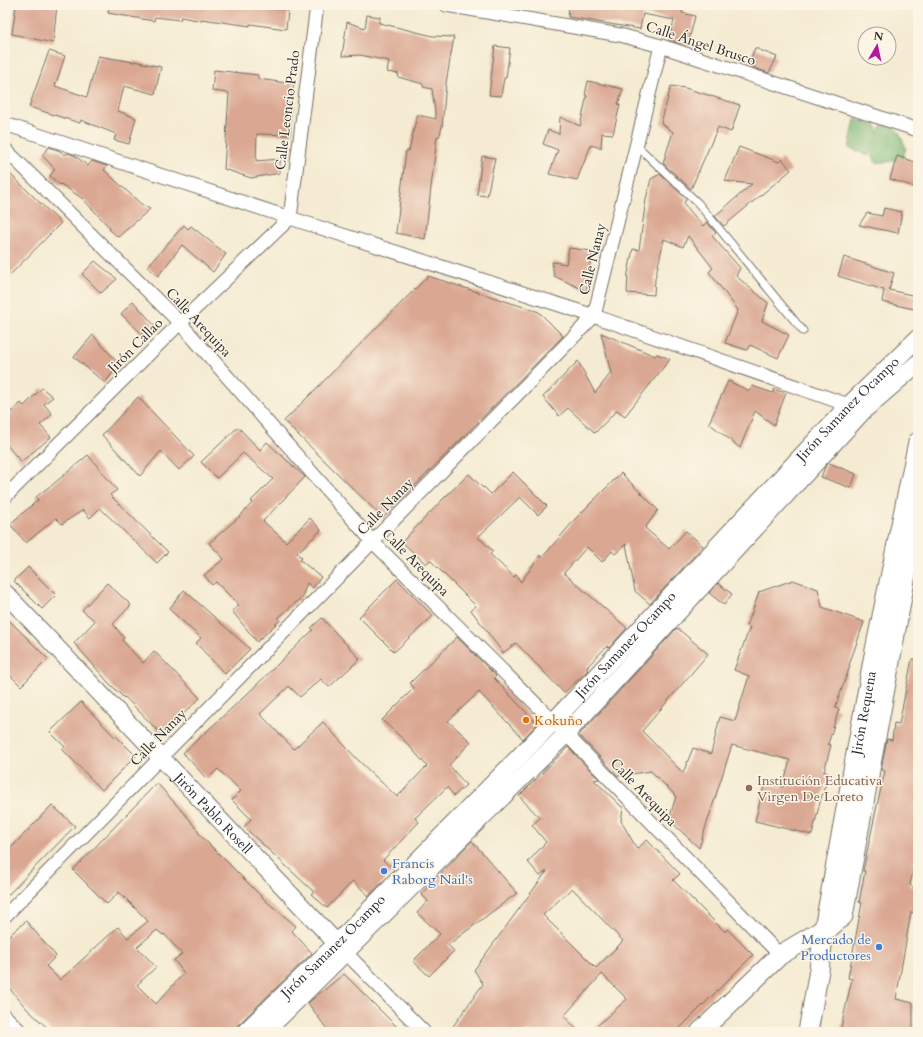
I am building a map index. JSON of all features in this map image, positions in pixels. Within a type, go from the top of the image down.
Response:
[{"type":"main road","name":"Jirón Requena","points":[[824,929],[829,928],[843,916],[882,656],[918,442]]},
{"type":"main road","name":"Jirón Requena","points":[[808,1032],[819,970],[824,929],[882,656],[918,510]]},
{"type":"main road","points":[[700,1032],[780,955],[824,929]]},
{"type":"street","name":"Calle Leoncio Prado","points":[[290,218],[316,5]]},
{"type":"street","name":"Calle Ángel Brusco","points":[[446,5],[620,34],[918,130]]},
{"type":"street","name":"Calle Nanay","points":[[5,916],[594,316],[661,46]]},
{"type":"street","points":[[5,124],[594,316],[857,408]]},
{"type":"street","name":"Calle Arequipa","points":[[5,148],[180,323],[373,542],[566,734],[780,955]]},
{"type":"street","name":"Jirón Callao","points":[[5,497],[180,323],[290,218]]},
{"type":"street","name":"Jirón Samanez Ocampo","points":[[244,1032],[341,948],[566,734],[918,338]]},
{"type":"street","name":"Jirón Samanez Ocampo","points":[[265,1032],[341,948],[554,722],[857,408],[918,363]]},
{"type":"street","name":"Jirón Pablo Rosell","points":[[5,593],[341,948],[424,1032]]},
{"type":"street","points":[[5,1016],[21,1032]]},
{"type":"lane","points":[[636,145],[698,203],[803,331]]},
{"type":"green space","points":[[855,119],[877,127],[878,133],[882,125],[893,126],[899,132],[906,148],[903,158],[876,163],[871,153],[868,156],[849,148]]},
{"type":"building","points":[[16,5],[57,5],[53,43],[12,34]]},
{"type":"building","points":[[109,5],[252,5],[252,7],[288,10],[286,29],[250,24],[250,26],[202,19],[202,21],[181,17],[180,20],[155,17],[154,21],[108,13]]},
{"type":"building","points":[[580,5],[606,5],[605,9],[630,11],[630,5],[684,5],[682,13],[695,16],[688,45],[669,40],[674,20],[643,14],[640,29],[568,17],[569,7],[580,8]]},
{"type":"building","points":[[367,15],[380,17],[379,23],[433,36],[454,37],[446,83],[442,127],[439,137],[437,136],[425,239],[396,233],[406,151],[409,151],[417,115],[436,119],[432,89],[423,87],[423,84],[398,77],[399,74],[387,72],[389,61],[360,55],[342,56],[347,22],[365,28]]},
{"type":"building","points":[[495,46],[510,48],[506,78],[504,78],[501,96],[489,95]]},
{"type":"building","points":[[755,48],[777,57],[769,73],[748,64]]},
{"type":"building","points":[[49,51],[65,56],[55,86],[87,97],[98,56],[134,61],[161,67],[155,94],[124,86],[118,111],[136,118],[129,144],[114,140],[116,134],[81,120],[80,123],[29,107]]},
{"type":"building","points":[[214,70],[258,75],[258,79],[294,84],[289,106],[291,106],[290,135],[257,134],[256,161],[280,159],[280,173],[251,178],[224,169],[229,93],[212,91]]},
{"type":"building","points":[[588,81],[623,89],[618,104],[620,105],[613,134],[602,133],[601,148],[591,145],[577,180],[549,174],[558,150],[543,144],[548,130],[559,134],[560,117],[580,126],[587,95],[585,95]]},
{"type":"building","points":[[671,86],[685,88],[740,105],[731,132],[718,127],[691,189],[663,163],[673,132],[661,123]]},
{"type":"building","points":[[49,147],[60,151],[65,155],[67,153],[74,155],[88,166],[92,161],[107,166],[104,170],[141,204],[150,209],[118,237],[109,229],[110,228],[83,199],[61,184],[60,185],[50,176],[55,169],[42,155]]},
{"type":"building","points":[[739,147],[779,162],[782,159],[791,170],[724,226],[715,216],[752,184],[725,181]]},
{"type":"building","points":[[482,156],[495,158],[487,196],[477,195]]},
{"type":"building","points":[[897,156],[918,163],[918,188],[890,179]]},
{"type":"building","points":[[5,169],[61,223],[5,280]]},
{"type":"building","points":[[660,174],[686,199],[684,204],[703,226],[707,222],[716,233],[712,236],[740,268],[736,276],[768,303],[762,321],[789,335],[778,358],[750,345],[747,350],[725,343],[738,310],[709,272],[713,268],[688,236],[683,247],[664,239],[655,279],[654,295],[627,293],[628,273],[633,249],[639,250],[646,199],[651,179]]},
{"type":"building","points":[[884,208],[902,212],[898,233],[859,225],[867,213],[882,216]]},
{"type":"building","points":[[184,225],[188,229],[191,226],[226,254],[213,272],[182,245],[158,276],[147,267]]},
{"type":"building","points":[[569,248],[592,251],[586,291],[554,276],[552,262],[566,264]]},
{"type":"building","points":[[844,257],[894,273],[889,290],[916,296],[914,309],[882,302],[884,290],[838,276]]},
{"type":"building","points":[[95,261],[117,279],[101,293],[82,274]]},
{"type":"building","points":[[428,276],[539,312],[563,336],[383,518],[284,421]]},
{"type":"building","points":[[133,301],[155,326],[145,337],[121,314]]},
{"type":"building","points":[[601,333],[655,356],[657,354],[670,359],[625,416],[617,410],[595,433],[568,408],[559,416],[543,397],[578,361],[595,393],[611,373]]},
{"type":"building","points":[[93,335],[119,364],[105,383],[74,357]]},
{"type":"building","points":[[728,381],[750,391],[752,386],[773,393],[774,389],[786,393],[774,425],[755,411],[740,448],[709,423]]},
{"type":"building","points":[[42,388],[53,397],[44,404],[52,414],[40,425],[51,437],[21,462],[5,443],[5,417],[21,403],[24,406]]},
{"type":"building","points":[[138,397],[194,456],[179,470],[161,451],[140,476],[102,435]]},
{"type":"building","points":[[238,427],[260,450],[267,442],[305,477],[263,521],[286,542],[310,518],[321,530],[297,553],[302,558],[300,560],[321,577],[313,588],[307,583],[302,597],[278,618],[280,620],[257,642],[232,611],[239,605],[216,582],[212,585],[204,575],[224,559],[209,543],[239,517],[253,502],[251,501],[273,479],[243,453],[217,478],[201,462]]},
{"type":"building","points":[[88,455],[117,490],[110,495],[168,552],[157,563],[100,508],[90,518],[83,510],[62,524],[56,518],[26,543],[10,524],[38,500],[36,497]]},
{"type":"building","points":[[829,463],[856,474],[851,488],[821,477],[825,467]]},
{"type":"building","points":[[513,472],[547,506],[538,515],[520,497],[478,537],[493,551],[490,554],[514,577],[516,575],[521,582],[540,555],[542,558],[577,517],[621,473],[658,510],[645,528],[669,549],[686,531],[703,546],[650,604],[635,591],[626,544],[615,554],[612,551],[602,562],[587,547],[564,573],[627,628],[609,648],[607,646],[586,668],[588,670],[564,693],[516,643],[503,653],[471,610],[476,606],[430,560],[426,564],[402,542],[469,474],[491,494]]},
{"type":"building","points":[[28,567],[56,595],[42,609],[14,581]]},
{"type":"building","points":[[397,579],[433,616],[394,652],[359,617]]},
{"type":"building","points":[[793,580],[818,589],[822,607],[864,622],[835,708],[839,709],[828,744],[831,745],[824,772],[830,774],[822,794],[812,835],[755,821],[765,782],[783,787],[790,760],[732,745],[699,848],[669,820],[676,796],[651,771],[618,776],[579,735],[677,628],[708,654],[642,731],[683,773],[693,748],[711,754],[720,717],[735,721],[749,676],[734,670],[750,627],[747,626],[759,592]]},
{"type":"building","points":[[107,583],[131,605],[113,624],[124,638],[122,640],[143,663],[154,651],[200,698],[163,736],[125,697],[124,698],[108,682],[74,643],[95,621],[82,610]]},
{"type":"building","points":[[718,583],[732,594],[724,605],[709,593]]},
{"type":"building","points":[[184,590],[250,649],[225,674],[196,643],[201,638],[169,609]]},
{"type":"building","points":[[5,616],[48,659],[21,686],[5,670]]},
{"type":"building","points":[[322,618],[360,659],[329,687],[321,679],[300,697],[289,686],[260,714],[294,749],[323,722],[357,759],[397,797],[427,766],[403,739],[382,720],[414,688],[410,683],[457,637],[496,676],[494,678],[537,724],[523,739],[479,692],[448,721],[471,742],[449,765],[466,785],[454,796],[447,787],[415,818],[419,822],[383,860],[394,870],[369,896],[353,881],[327,908],[311,894],[314,892],[244,827],[251,819],[232,800],[241,791],[218,769],[207,779],[183,753],[244,697],[313,630],[311,628]]},
{"type":"building","points":[[912,659],[918,660],[918,848],[910,885],[918,891],[918,914],[911,912],[896,999],[913,1003],[913,1032],[840,1032],[852,979],[848,978],[862,903],[859,902],[865,871],[863,871],[885,771],[881,770],[886,743],[887,739],[892,740],[894,723],[899,724]]},
{"type":"building","points":[[81,702],[136,756],[102,790],[62,749],[65,747],[50,732]]},
{"type":"building","points":[[568,747],[599,779],[594,780],[623,808],[621,821],[637,849],[647,840],[680,874],[673,880],[725,932],[727,929],[753,955],[676,1032],[590,1032],[627,999],[602,974],[564,1016],[579,1032],[449,1032],[483,984],[474,970],[547,871],[540,876],[528,862],[546,842],[532,825],[540,818],[519,796]],"holes":[[[572,888],[623,941],[596,968],[543,915]]]},
{"type":"building","points":[[157,783],[190,820],[201,836],[266,901],[296,926],[292,931],[312,953],[238,1025],[235,1032],[52,1032],[27,1009],[5,983],[5,939],[26,921],[56,956],[46,966],[60,980],[118,927],[128,938],[148,921],[119,892],[107,904],[73,870]],"holes":[[[157,930],[163,935],[164,934],[182,954],[174,960],[184,973],[156,1004],[137,985],[156,967],[137,947]]]},
{"type":"building","points":[[52,805],[75,826],[5,898],[5,854]]},
{"type":"building","points":[[472,841],[517,893],[448,945],[454,951],[429,976],[414,962],[416,960],[415,959],[440,934],[417,913],[428,901],[421,894]]},
{"type":"building","points":[[344,974],[402,1032],[329,1032],[308,1003]]},
{"type":"place","name":"Kokuño","points":[[526,720]]},
{"type":"place","name":"Institución Educativa Virgen De Loreto","points":[[749,788]]},
{"type":"place","name":"Francis Raborg Nail's","points":[[384,871]]},
{"type":"place","name":"Mercado de Productores","points":[[879,947]]}]
